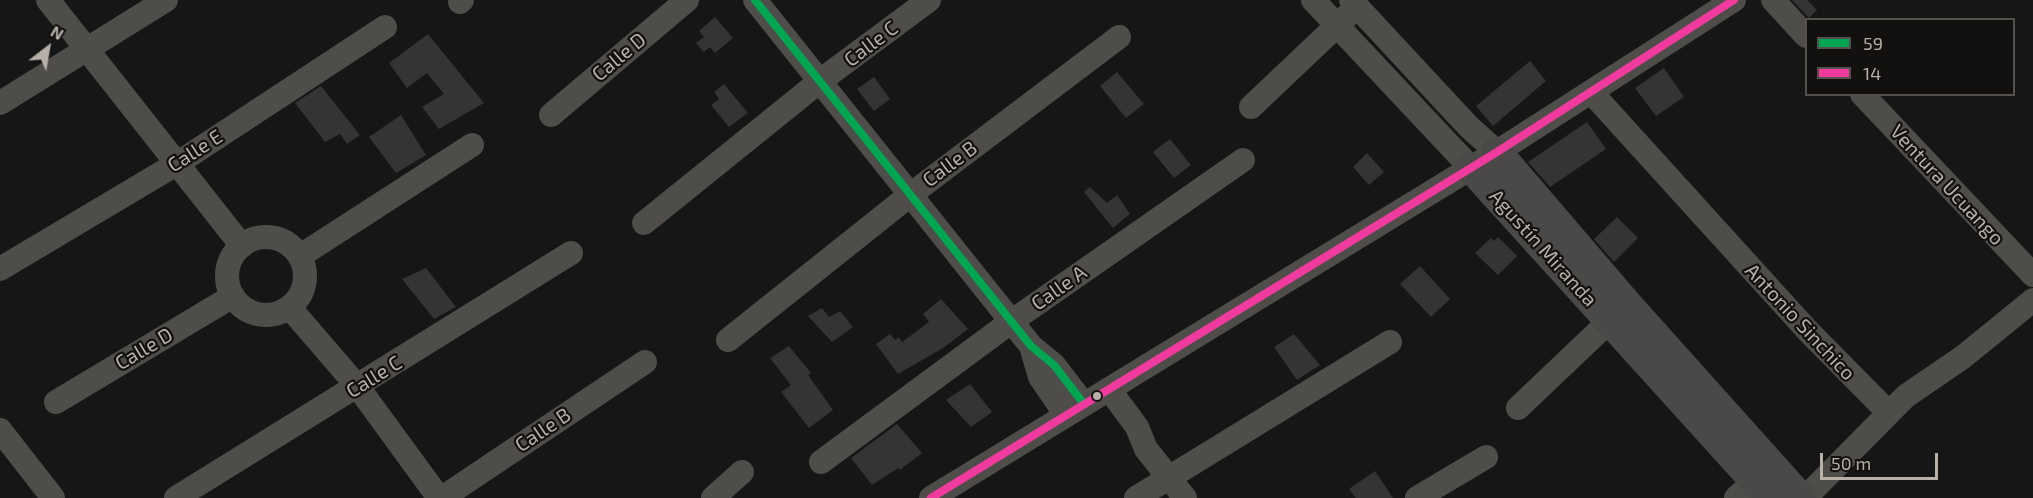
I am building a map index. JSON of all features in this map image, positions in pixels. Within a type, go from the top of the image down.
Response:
[{"type":"main road","name":"Agustín Miranda","points":[[1497,152],[1618,313],[1758,486],[1803,498]]},
{"type":"main road","name":"Agustín Miranda","points":[[1470,167],[1618,313]]},
{"type":"street","points":[[48,0],[242,246]]},
{"type":"street","points":[[0,103],[166,0]]},
{"type":"street","name":"Calle D","points":[[551,115],[687,0]]},
{"type":"street","points":[[755,0],[1031,346],[1054,365],[1089,401],[1137,438],[1185,498]]},
{"type":"street","name":"Calle C","points":[[644,223],[820,81],[929,0]]},
{"type":"street","name":"Agustín Miranda","points":[[1313,0],[1470,167]]},
{"type":"street","points":[[931,498],[1497,152],[1734,0]]},
{"type":"street","points":[[1773,0],[1805,35]]},
{"type":"street","points":[[1251,107],[1358,2]]},
{"type":"street","name":"Agustín Miranda","points":[[1358,2],[1469,127],[1497,152]]},
{"type":"street","name":"Calle E","points":[[0,269],[177,163],[385,27]]},
{"type":"street","name":"Calle B","points":[[729,340],[910,195],[1119,37]]},
{"type":"street","name":"Antonio Sinchico","points":[[1591,92],[1800,322],[1889,413]]},
{"type":"street","name":"Ventura Ucuango","points":[[1864,96],[2033,276]]},
{"type":"street","points":[[300,256],[472,145]]},
{"type":"street","name":"Calle A","points":[[821,462],[1012,321],[1243,160]]},
{"type":"street","points":[[270,237],[282,240],[300,256],[306,278],[298,299],[290,308],[270,315],[259,315],[240,304],[232,296],[227,277],[228,267],[231,258],[242,246],[258,238],[270,237]]},
{"type":"street","name":"Calle C","points":[[176,498],[572,254]]},
{"type":"street","name":"Calle D","points":[[56,402],[232,296]]},
{"type":"street","points":[[1803,498],[1906,396],[1963,357],[2033,300]]},
{"type":"street","points":[[290,308],[358,387],[441,498]]},
{"type":"street","points":[[1518,408],[1618,313]]},
{"type":"street","points":[[1137,498],[1390,342]]},
{"type":"street","name":"Calle B","points":[[441,498],[645,362]]},
{"type":"street","points":[[0,430],[53,498]]},
{"type":"street","points":[[1417,498],[1486,457]]},
{"type":"street","points":[[713,498],[742,472]]},
{"type":"building","points":[[1792,0],[1807,0],[1817,10],[1809,18]]},
{"type":"building","points":[[715,17],[733,38],[715,53],[710,47],[704,52],[696,43],[704,37],[699,31]]},
{"type":"building","points":[[428,34],[484,103],[439,129],[422,107],[444,94],[427,73],[407,88],[389,63]]},
{"type":"building","points":[[1530,61],[1546,81],[1493,126],[1476,106]]},
{"type":"building","points":[[1664,68],[1684,97],[1656,116],[1635,88]]},
{"type":"building","points":[[1117,72],[1144,104],[1126,118],[1100,86]]},
{"type":"building","points":[[874,77],[890,99],[874,111],[857,89]]},
{"type":"building","points":[[724,84],[748,113],[729,127],[711,105],[719,99],[714,92]]},
{"type":"building","points":[[321,86],[360,135],[347,144],[340,134],[325,142],[295,103]]},
{"type":"building","points":[[401,115],[426,155],[396,173],[369,137]]},
{"type":"building","points":[[1587,122],[1606,149],[1550,187],[1528,162]]},
{"type":"building","points":[[1170,139],[1191,165],[1174,178],[1153,152]]},
{"type":"building","points":[[1367,153],[1384,172],[1369,185],[1353,167]]},
{"type":"building","points":[[1090,187],[1107,203],[1117,195],[1130,214],[1113,228],[1084,192]]},
{"type":"building","points":[[1617,217],[1638,238],[1614,262],[1594,239]]},
{"type":"building","points":[[1498,237],[1517,256],[1498,275],[1475,253],[1491,238],[1494,241]]},
{"type":"building","points":[[1420,266],[1450,299],[1431,317],[1400,284]]},
{"type":"building","points":[[426,268],[456,307],[434,319],[402,279]]},
{"type":"building","points":[[941,299],[968,329],[943,348],[898,374],[876,344],[890,334],[895,340],[899,337],[902,342],[929,322],[923,314]]},
{"type":"building","points":[[822,308],[829,317],[840,311],[853,327],[832,342],[808,316]]},
{"type":"building","points":[[1294,334],[1320,365],[1297,380],[1274,347]]},
{"type":"building","points":[[789,346],[811,373],[808,375],[833,410],[809,428],[781,392],[791,385],[770,358]]},
{"type":"building","points":[[970,384],[992,412],[971,427],[946,400]]},
{"type":"building","points":[[897,424],[922,453],[900,470],[898,468],[872,485],[851,458]]},
{"type":"building","points":[[1375,471],[1393,498],[1356,498],[1349,489]]},
{"type":"transit line","name":"59","points":[[755,0],[1031,346],[1054,365],[1084,404]]},
{"type":"transit line","name":"14","points":[[931,498],[1497,152],[1734,0]]}]
